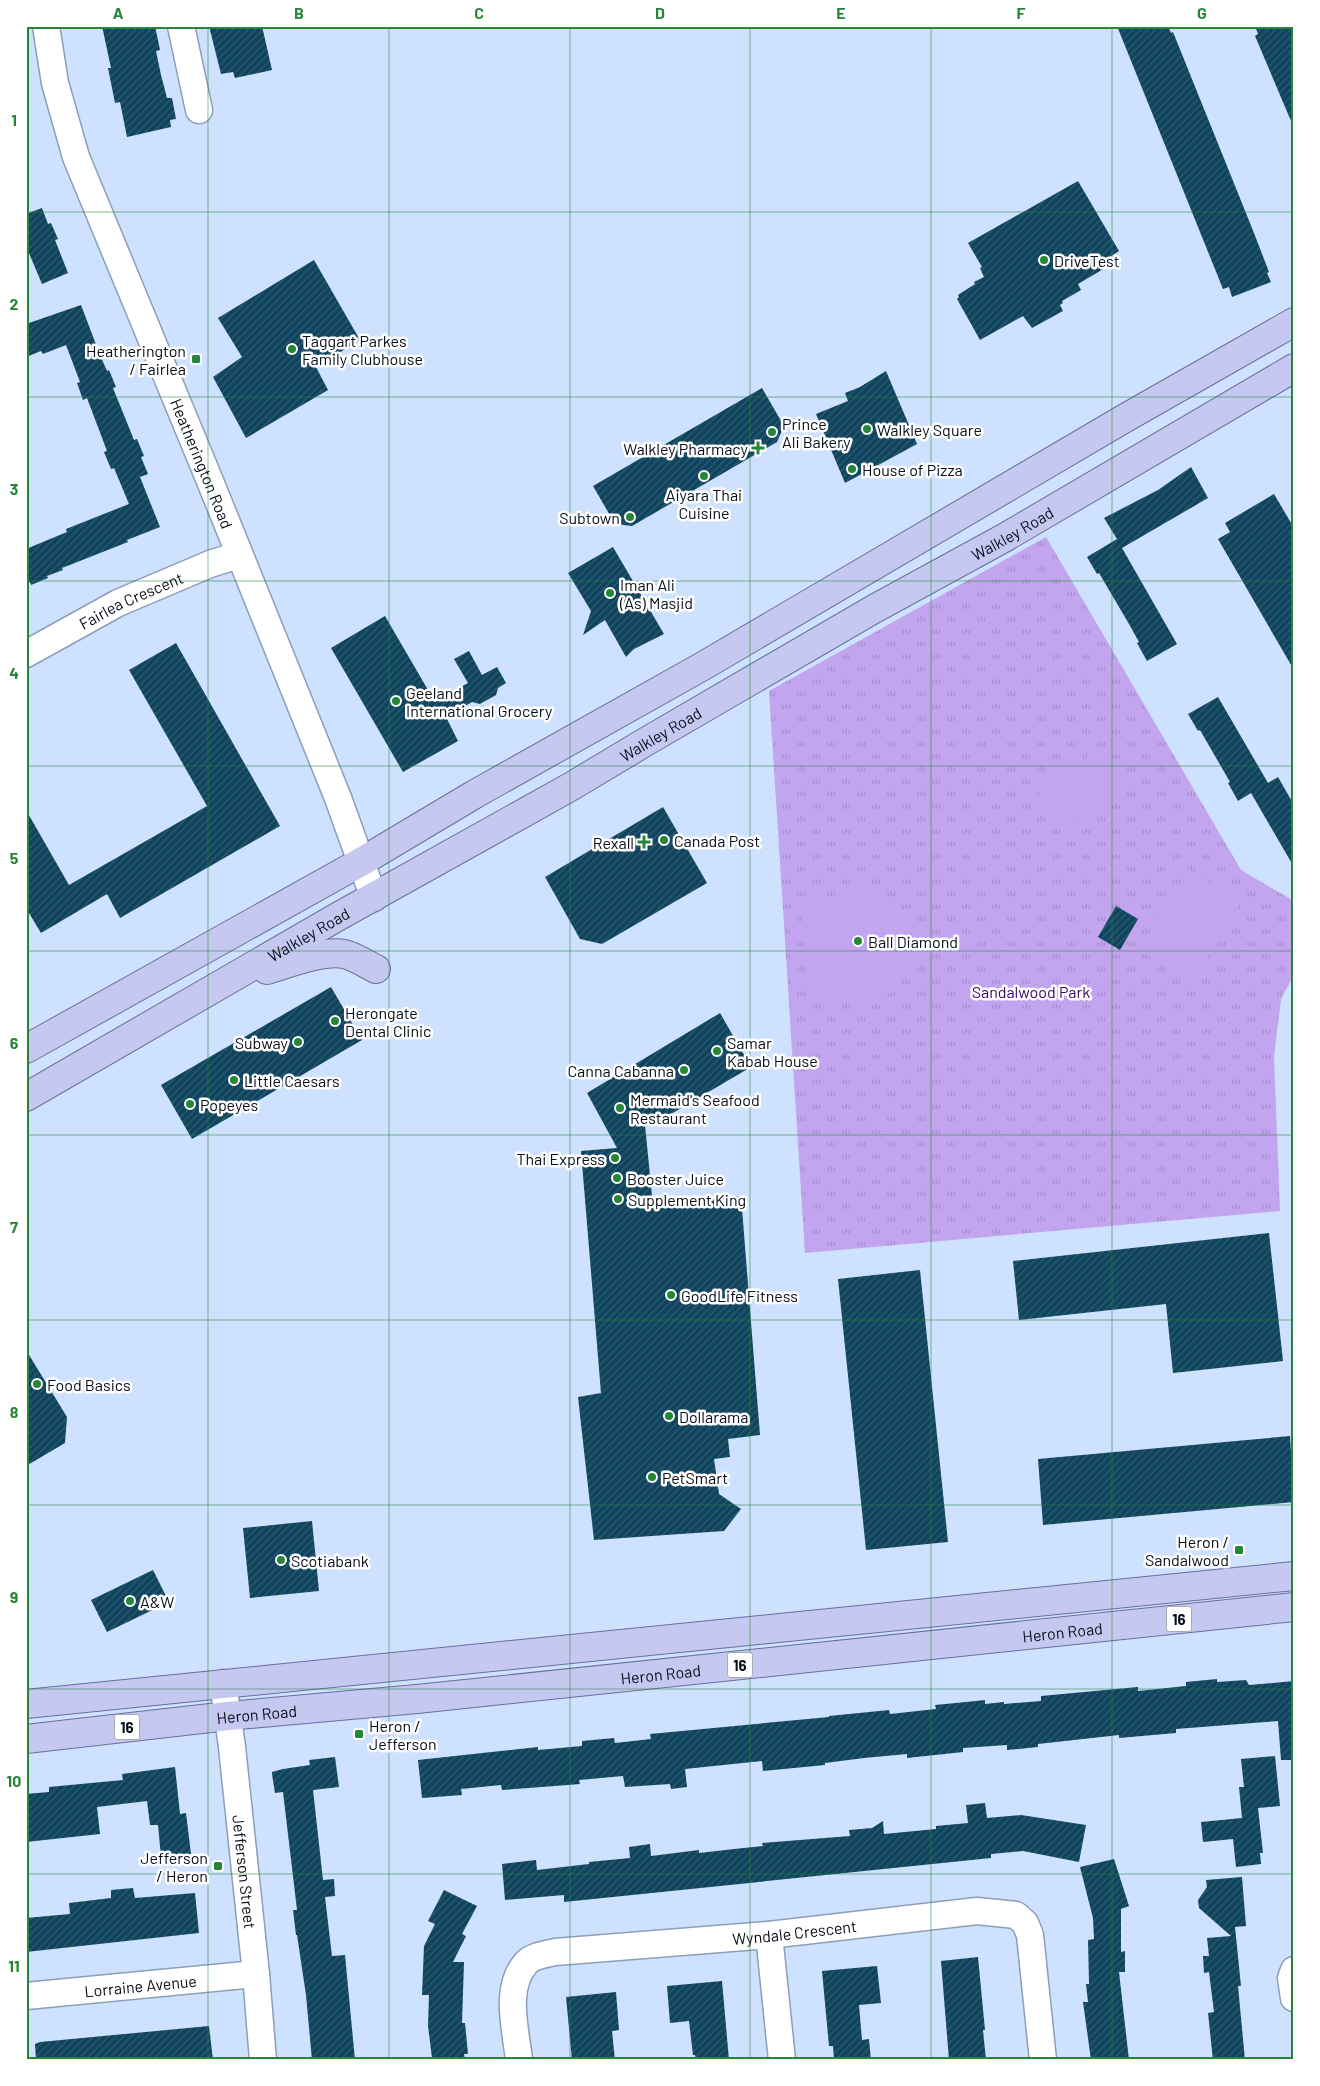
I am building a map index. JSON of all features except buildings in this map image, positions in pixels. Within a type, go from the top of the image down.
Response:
[{"type":"main road","points":[[26,1049],[361,862],[475,794],[703,666],[1127,417],[1294,322]]},
{"type":"main road","name":"Walkley Road","points":[[26,1097],[339,916],[572,786],[874,609],[1004,538],[1285,374]]},
{"type":"main road","points":[[218,986],[297,960],[322,955],[344,954],[376,969]]},
{"type":"main road","name":"Heron Road","points":[[26,1704],[1294,1576]]},
{"type":"main road","name":"Heron Road","points":[[26,1739],[228,1716],[427,1698],[1294,1607]]},
{"type":"street","name":"Heatherington Road","points":[[46,26],[55,83],[76,157],[338,798],[374,898]]},
{"type":"street","points":[[181,26],[199,110]]},
{"type":"street","name":"Fairlea Crescent","points":[[26,654],[118,603],[210,564],[238,555]]},
{"type":"street","name":"Jefferson Street","points":[[223,1683],[256,1974],[263,2060]]},
{"type":"street","name":"Wyndale Crescent","points":[[520,2060],[513,2004],[516,1982],[527,1962],[555,1952],[769,1935],[977,1911],[1016,1915],[1025,1923],[1030,1935],[1043,2060]]},
{"type":"street","points":[[769,1935],[782,2060]]},
{"type":"street","points":[[1294,1970],[1291,1978],[1294,1998]]},
{"type":"street","name":"Lorraine Avenue","points":[[26,1996],[256,1974]]},
{"type":"green space","name":"Sandalwood Park","points":[[1046,537],[1241,870],[1294,901],[1294,975],[1281,999],[1274,1057],[1280,1211],[805,1253],[769,691]]},
{"type":"green space","points":[[1104,747],[1129,790],[1058,829],[1035,788]]},
{"type":"green space","points":[[1188,869],[1241,901],[1192,982],[1139,950]]},
{"type":"green space","name":"Ball Diamond","points":[[872,891],[900,906],[911,930],[912,953],[894,993],[823,1000],[813,997],[802,920],[812,904],[841,892]]},
{"type":"place","name":"DriveTest","points":[[1044,260]]},
{"type":"place","name":"Taggart Parkes Family Clubhouse","points":[[292,349]]},
{"type":"place","name":"Heatherington / Fairlea","points":[[196,359]]},
{"type":"place","name":"Walkley Square","points":[[867,429]]},
{"type":"place","name":"Prince Ali Bakery","points":[[772,432]]},
{"type":"place","name":"Walkley Pharmacy","points":[[758,448]]},
{"type":"place","name":"House of Pizza","points":[[852,469]]},
{"type":"place","name":"Aiyara Thai Cuisine","points":[[704,476]]},
{"type":"place","name":"Subtown","points":[[630,517]]},
{"type":"place","name":"Iman Ali (As) Masjid","points":[[610,593]]},
{"type":"place","name":"Geeland International Grocery","points":[[396,701]]},
{"type":"place","name":"Canada Post","points":[[664,840]]},
{"type":"place","name":"Rexall","points":[[644,842]]},
{"type":"place","name":"Ball Diamond","points":[[858,941]]},
{"type":"place","name":"Herongate Dental Clinic","points":[[335,1021]]},
{"type":"place","name":"Subway","points":[[298,1042]]},
{"type":"place","name":"Samar Kabab House","points":[[717,1051]]},
{"type":"place","name":"Canna Cabanna","points":[[684,1070]]},
{"type":"place","name":"Little Caesars","points":[[234,1080]]},
{"type":"place","name":"Popeyes","points":[[190,1104]]},
{"type":"place","name":"Mermaid's Seafood Restaurant","points":[[620,1108]]},
{"type":"place","name":"Thai Express","points":[[615,1158]]},
{"type":"place","name":"Booster Juice","points":[[617,1178]]},
{"type":"place","name":"Supplement King","points":[[618,1199]]},
{"type":"place","name":"GoodLife Fitness","points":[[671,1295]]},
{"type":"place","name":"Food Basics","points":[[37,1384]]},
{"type":"place","name":"Dollarama","points":[[669,1416]]},
{"type":"place","name":"PetSmart","points":[[652,1477]]},
{"type":"place","name":"Heron / Sandalwood","points":[[1239,1550]]},
{"type":"place","name":"Scotiabank","points":[[281,1560]]},
{"type":"place","name":"A&W","points":[[130,1601]]},
{"type":"place","name":"Heron / Jefferson","points":[[359,1734]]},
{"type":"place","name":"Jefferson / Heron","points":[[218,1866]]}]
